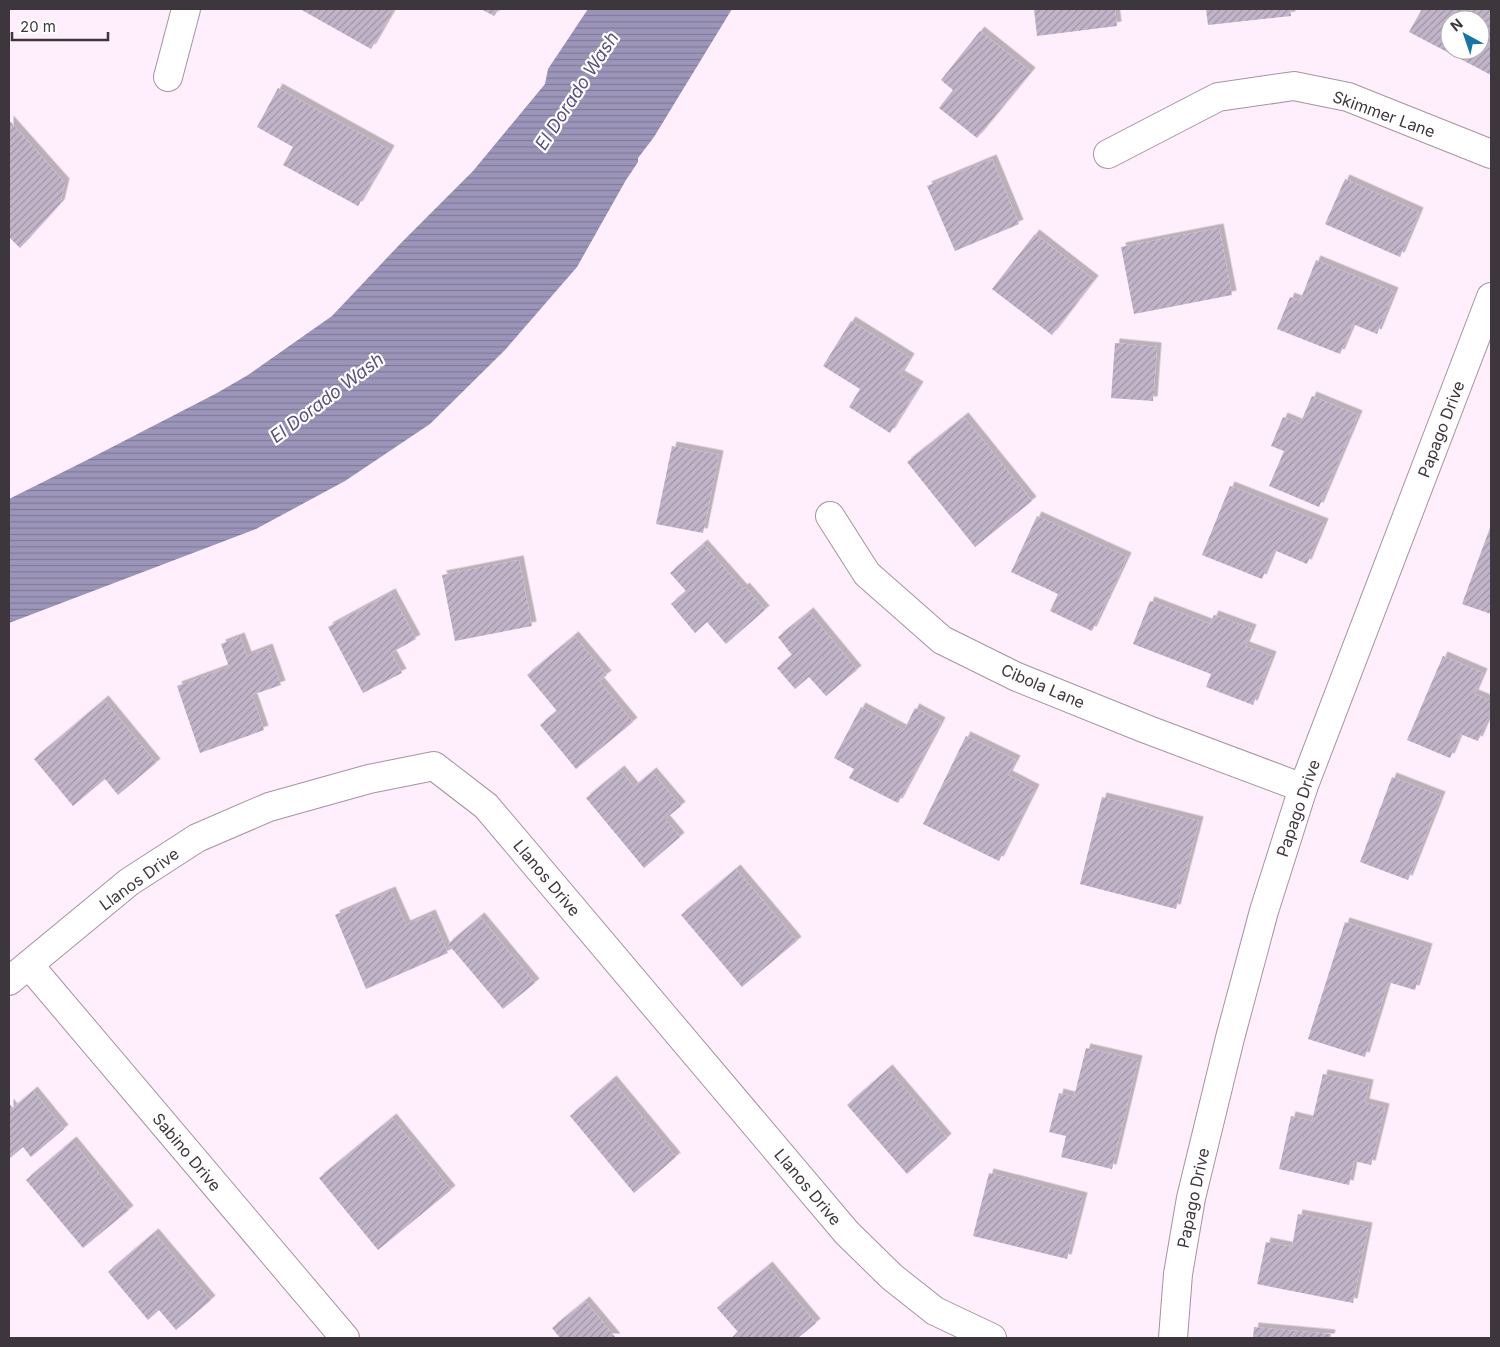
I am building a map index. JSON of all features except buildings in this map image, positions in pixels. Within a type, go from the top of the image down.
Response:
[{"type":"street","points":[[168,77],[186,9]]},
{"type":"street","name":"Skimmer Lane","points":[[1108,154],[1218,97],[1294,86],[1348,97],[1491,154]]},
{"type":"street","name":"Papago Drive","points":[[1173,1338],[1178,1274],[1191,1198],[1230,1038],[1264,911],[1303,788],[1491,296]]},
{"type":"street","name":"Cibola Lane","points":[[830,516],[867,574],[942,640],[1016,677],[1146,729],[1303,788]]},
{"type":"street","name":"Llanos Drive","points":[[19,973],[130,882],[197,838],[269,807],[369,779],[434,766],[486,806],[847,1233],[892,1276],[935,1311],[992,1338]]},
{"type":"street","name":"Sabino Drive","points":[[19,973],[345,1338]]},
{"type":"water","name":"El Dorado Wash","points":[[588,9],[732,9],[654,137],[638,158],[638,162],[577,267],[505,350],[430,424],[345,481],[256,529],[9,623],[9,499],[217,393],[248,375],[332,316],[473,171],[545,84],[548,69]]}]
